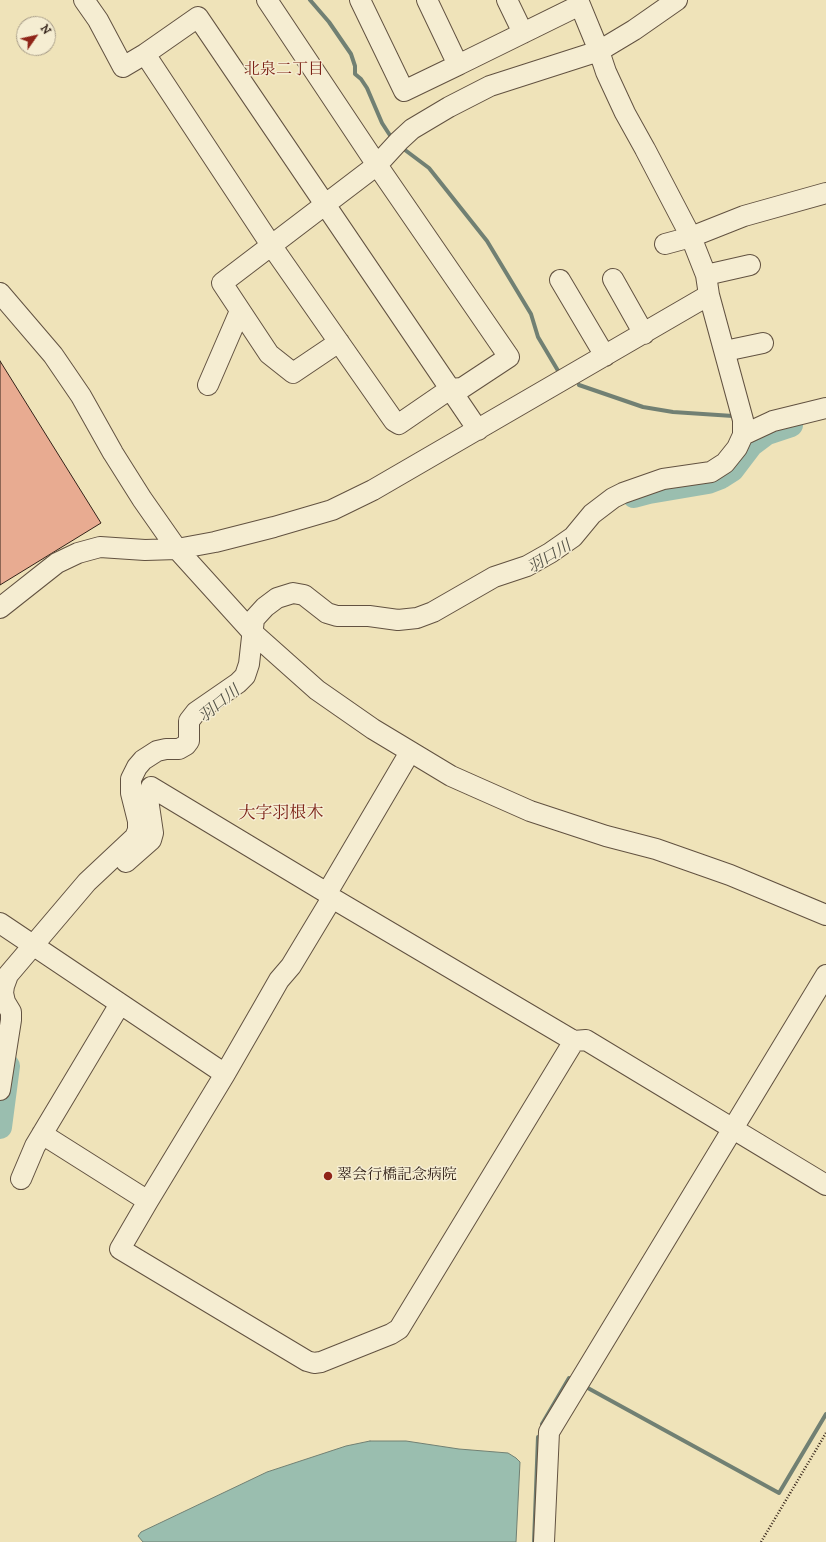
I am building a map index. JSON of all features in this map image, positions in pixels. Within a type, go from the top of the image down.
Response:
[{"type":"street","points":[[84,0],[98,20],[124,67],[145,54],[198,16],[478,430]]},
{"type":"street","points":[[145,54],[271,245],[394,421],[399,424],[450,390],[462,388],[510,357],[377,165],[267,0]]},
{"type":"street","points":[[0,1090],[11,1020],[11,1012],[5,1002],[3,993],[8,975],[87,882],[135,836],[138,830],[138,821],[131,793],[131,779],[137,766],[157,751],[179,749],[186,745],[189,741],[189,721],[196,712],[238,683],[244,676],[249,664],[254,620],[265,607],[277,598],[293,592],[304,595],[327,613],[337,616],[369,616],[398,620],[417,618],[428,614],[494,577],[527,566],[550,553],[573,536],[592,514],[613,498],[623,493],[663,479],[711,472],[725,463],[737,448],[743,435],[743,420],[709,295],[706,275],[691,237],[625,113],[606,72],[579,3],[523,33],[404,90],[360,0]]},
{"type":"street","points":[[427,0],[458,65]]},
{"type":"street","points":[[507,0],[523,33]]},
{"type":"street","points":[[339,342],[293,373],[269,354],[222,283],[377,165],[399,140],[412,129],[449,106],[490,86],[599,51],[634,30],[676,0]]},
{"type":"street","points":[[665,244],[691,237],[744,216],[826,193]]},
{"type":"street","points":[[706,275],[750,265]]},
{"type":"street","points":[[613,279],[644,334]]},
{"type":"street","points":[[560,280],[605,356]]},
{"type":"street","points":[[0,293],[53,355],[81,396],[113,453],[177,549],[253,633],[317,690],[373,729],[452,776],[530,811],[703,865],[781,895],[826,915]]},
{"type":"street","points":[[0,608],[56,564],[78,553],[100,547],[145,550],[177,549],[215,542],[332,510],[373,490],[709,295]]},
{"type":"street","points":[[208,385],[240,311]]},
{"type":"street","points":[[725,351],[763,342]]},
{"type":"street","points":[[743,435],[773,421],[826,408]]},
{"type":"street","points":[[410,752],[291,966],[276,986],[120,1250],[307,1361],[314,1363],[321,1362],[391,1334],[399,1329],[574,1041]]},
{"type":"street","points":[[102,867],[110,876],[151,840],[154,833],[148,798],[151,787],[574,1041],[586,1040],[826,1185]]},
{"type":"street","points":[[0,923],[225,1074]]},
{"type":"street","points":[[544,1542],[550,1432],[826,975]]},
{"type":"street","points":[[21,1179],[35,1146],[120,1004]]},
{"type":"street","points":[[42,1134],[148,1201]]},
{"type":"path","points":[[760,1542],[826,1433]]},
{"type":"shaded area","points":[[370,1441],[406,1441],[459,1449],[508,1453],[516,1458],[520,1462],[516,1542],[143,1542],[138,1536],[141,1532],[267,1472],[346,1446]]},
{"type":"building","points":[[0,361],[101,523],[0,585]]},
{"type":"waterway","points":[[310,0],[329,22],[351,54],[355,66],[355,74],[361,79],[367,88],[382,123],[393,140]]},
{"type":"waterway","points":[[401,147],[429,168],[487,241],[531,314],[538,337],[560,374]]},
{"type":"waterway","points":[[579,385],[643,407],[673,412],[733,416]]},
{"type":"waterway","name":"羽口川","points":[[634,496],[708,482],[721,477],[732,470],[751,445],[767,433],[791,425]]},
{"type":"waterway","name":"羽口川","points":[[0,1127],[8,1066]]},
{"type":"waterway","points":[[542,1424],[569,1378]]},
{"type":"waterway","points":[[586,1387],[779,1493],[826,1414]]},
{"type":"waterway","points":[[534,1542],[538,1437]]},
{"type":"place","name":"翠会行橋記念病院","points":[[328,1176]]},
{"type":"district","name":"北泉二丁目","points":[[284,71]]},
{"type":"district","name":"大字羽根木","points":[[281,814]]}]
